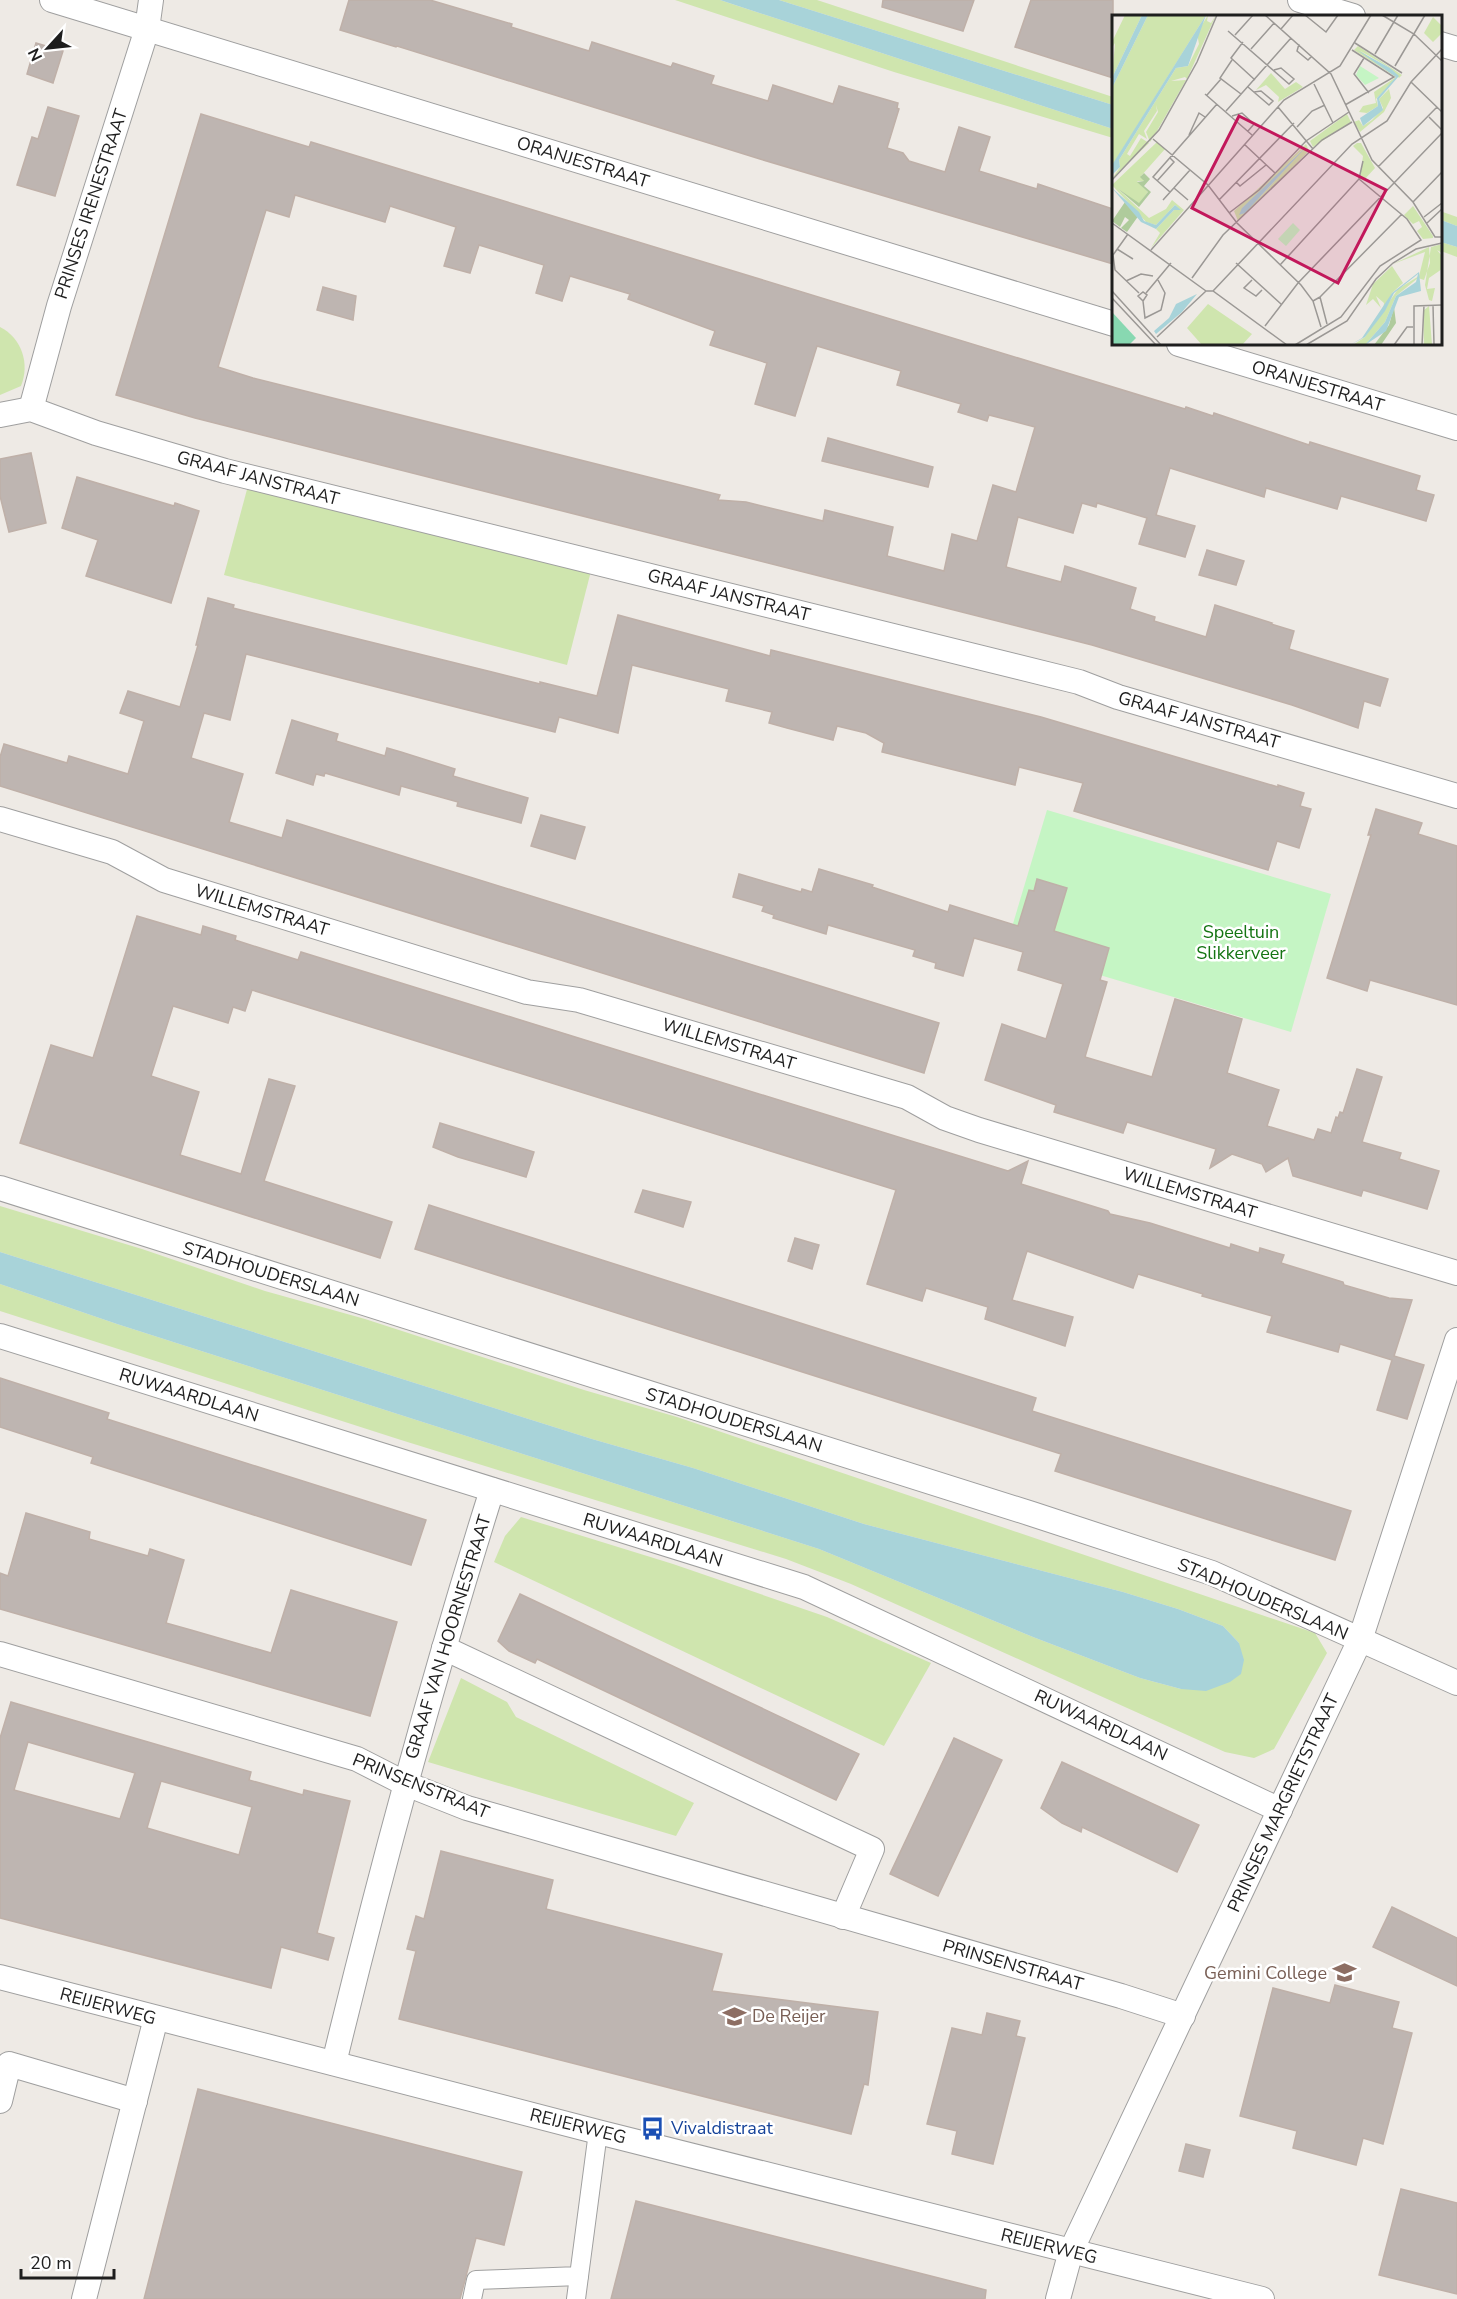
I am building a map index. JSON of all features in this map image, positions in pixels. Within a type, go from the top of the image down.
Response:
[{"type":"street","name":"ORANJESTRAAT","points":[[52,0],[1112,324]]},
{"type":"street","name":"PRINSES IRENESTRAAT","points":[[31,409],[59,306],[147,29],[151,0]]},
{"type":"street","points":[[1300,0],[1350,15]]},
{"type":"street","points":[[1442,45],[1457,49]]},
{"type":"street","name":"ORANJESTRAAT","points":[[1182,345],[1457,428]]},
{"type":"street","points":[[0,415],[31,409]]},
{"type":"street","name":"GRAAF JANSTRAAT","points":[[31,409],[96,433],[225,471],[1079,682],[1118,697],[1457,796]]},
{"type":"street","name":"WILLEMSTRAAT","points":[[0,819],[112,852],[164,880],[527,992],[579,1000],[907,1097],[945,1118],[979,1130],[1457,1274]]},
{"type":"street","name":"STADHOUDERSLAAN","points":[[0,1188],[1212,1573],[1457,1683]]},
{"type":"street","name":"RUWAARDLAAN","points":[[0,1336],[804,1587],[1280,1810]]},
{"type":"street","name":"PRINSES MARGRIETSTRAAT","points":[[1058,2299],[1071,2251],[1360,1640],[1457,1340]]},
{"type":"street","name":"GRAAF VAN HOORNESTRAAT","points":[[333,2063],[404,1783],[492,1490]]},
{"type":"street","points":[[444,1648],[872,1849],[843,1917]]},
{"type":"street","name":"PRINSENSTRAAT","points":[[0,1654],[357,1759],[404,1783],[467,1808],[1121,1996],[1183,2016]]},
{"type":"street","name":"REIJERWEG","points":[[0,1977],[598,2132],[1262,2299]]},
{"type":"street","points":[[84,2299],[156,2019]]},
{"type":"street","points":[[0,2101],[9,2064],[135,2101]]},
{"type":"street","points":[[576,2299],[598,2132]]},
{"type":"street","points":[[472,2299],[476,2280],[579,2276]]},
{"type":"green space","points":[[675,0],[720,0],[1112,129],[1112,138],[894,72]]},
{"type":"green space","points":[[779,0],[817,0],[1112,97],[1112,105]]},
{"type":"green space","points":[[1442,212],[1457,217],[1457,226],[1442,220]]},
{"type":"green space","points":[[1442,242],[1457,247],[1457,257],[1442,251]]},
{"type":"green space","points":[[0,327],[8,332],[19,345],[25,369],[21,386],[0,395]]},
{"type":"green space","points":[[249,482],[591,571],[567,665],[224,575]]},
{"type":"green space","name":"Speeltuin Slikkerveer","points":[[1047,810],[1331,894],[1291,1032],[1006,947]]},
{"type":"green space","points":[[0,1206],[142,1249],[265,1291],[365,1319],[584,1390],[677,1417],[1315,1633],[1327,1653],[1274,1749],[1254,1758],[1225,1752],[851,1584],[786,1559],[401,1440],[0,1311],[0,1284],[117,1324],[819,1549],[1033,1637],[1140,1678],[1181,1689],[1239,1643],[1223,1626],[1123,1592],[864,1524],[693,1468],[592,1439],[0,1252]]},
{"type":"green space","points":[[521,1517],[673,1564],[827,1617],[931,1663],[884,1746],[494,1562],[505,1536]]},
{"type":"green space","points":[[461,1678],[507,1702],[516,1717],[694,1803],[676,1836],[428,1762]]},
{"type":"water","points":[[720,0],[779,0],[1112,105],[1112,129]]},
{"type":"water","points":[[1442,220],[1457,226],[1457,247],[1442,242]]},
{"type":"water","points":[[0,1252],[592,1439],[693,1468],[864,1524],[1123,1592],[1178,1609],[1223,1626],[1239,1643],[1244,1660],[1241,1674],[1230,1682],[1206,1691],[1181,1689],[1140,1678],[1033,1637],[819,1549],[117,1324],[0,1284]]},
{"type":"building","points":[[349,0],[430,0],[512,24],[511,27],[589,51],[592,42],[671,67],[673,63],[714,76],[711,84],[768,101],[773,85],[833,104],[839,86],[898,103],[897,108],[899,109],[887,148],[903,153],[909,161],[945,172],[959,127],[990,137],[979,171],[1037,189],[1038,184],[1112,209],[1112,264],[760,159],[340,30]]},
{"type":"building","points":[[883,0],[974,0],[963,31],[882,7]]},
{"type":"building","points":[[1031,0],[1113,0],[1112,78],[1015,47]]},
{"type":"building","points":[[36,43],[63,51],[53,83],[27,74]]},
{"type":"building","points":[[48,107],[79,116],[55,196],[17,185],[32,137],[38,139]]},
{"type":"building","points":[[201,114],[309,147],[311,142],[1185,409],[1186,407],[1213,416],[1214,413],[1309,445],[1310,442],[1420,476],[1416,490],[1434,495],[1426,521],[1341,496],[1337,509],[1266,488],[1264,497],[1170,468],[1156,515],[1195,526],[1185,557],[1139,544],[1147,518],[1097,503],[1096,507],[1082,503],[1073,533],[1018,517],[1006,567],[1061,582],[1065,566],[1136,588],[1130,609],[1155,617],[1154,621],[1206,637],[1215,605],[1294,631],[1289,649],[1388,679],[1380,706],[1364,701],[1358,728],[1292,705],[1092,645],[195,418],[116,395]],"holes":[[[295,195],[385,222],[390,206],[456,227],[444,266],[470,273],[479,245],[544,265],[536,293],[562,301],[570,276],[630,294],[628,299],[715,331],[710,345],[767,363],[755,404],[795,416],[817,346],[901,371],[897,385],[961,404],[958,412],[987,421],[989,415],[1035,427],[1016,492],[993,485],[977,541],[952,534],[944,571],[887,556],[893,527],[825,510],[823,521],[746,502],[718,500],[720,495],[253,378],[218,367],[266,210],[289,217]]]},
{"type":"building","points":[[323,287],[356,296],[353,320],[317,310]]},
{"type":"building","points":[[828,438],[933,467],[928,487],[822,461]]},
{"type":"building","points":[[31,453],[46,523],[9,532],[0,496],[0,459]]},
{"type":"building","points":[[77,477],[174,506],[175,503],[199,511],[171,603],[86,576],[98,540],[62,528]]},
{"type":"building","points":[[1207,550],[1244,561],[1236,585],[1199,575]]},
{"type":"building","points":[[208,598],[234,605],[233,608],[597,696],[618,615],[770,656],[771,650],[1041,717],[1304,793],[1300,806],[1311,809],[1299,848],[1277,841],[1268,870],[1074,811],[1083,783],[1019,767],[1015,785],[882,752],[884,743],[866,733],[837,726],[833,740],[787,728],[769,723],[772,712],[726,701],[729,689],[632,665],[618,733],[559,717],[555,732],[246,654],[230,720],[204,713],[191,758],[243,774],[229,822],[282,838],[287,820],[939,1023],[924,1073],[0,786],[0,757],[4,744],[67,763],[69,756],[128,774],[144,721],[120,713],[128,691],[180,707],[198,645],[196,645]]},
{"type":"building","points":[[292,720],[338,734],[336,741],[385,756],[387,748],[401,752],[455,769],[453,776],[528,798],[521,823],[457,806],[458,802],[401,786],[399,795],[325,773],[324,776],[316,774],[313,785],[276,773]]},
{"type":"building","points":[[1376,809],[1422,823],[1418,834],[1457,846],[1457,1005],[1370,980],[1367,991],[1327,978],[1371,835],[1368,835]]},
{"type":"building","points":[[541,815],[585,827],[575,859],[531,846]]},
{"type":"building","points":[[819,869],[873,885],[872,887],[948,912],[950,905],[1018,926],[1029,890],[1034,891],[1037,879],[1067,888],[1054,931],[1109,948],[1100,980],[1107,982],[1085,1057],[1152,1077],[1175,999],[1242,1019],[1227,1073],[1279,1090],[1267,1126],[1314,1140],[1318,1129],[1331,1133],[1336,1117],[1338,1118],[1340,1112],[1343,1113],[1357,1069],[1382,1077],[1362,1142],[1401,1153],[1399,1159],[1439,1171],[1427,1209],[1363,1190],[1361,1196],[1293,1176],[1288,1158],[1266,1172],[1262,1164],[1232,1154],[1210,1168],[1216,1149],[1127,1122],[1123,1133],[1054,1112],[1056,1105],[985,1080],[1002,1024],[1046,1039],[1063,984],[1018,970],[1023,952],[974,938],[963,976],[935,968],[936,963],[913,956],[915,950],[828,925],[826,934],[773,918],[774,915],[762,911],[764,906],[733,897],[739,874],[801,892],[802,889],[812,892]]},
{"type":"building","points":[[137,916],[201,935],[203,926],[236,936],[235,940],[298,960],[301,952],[1008,1171],[1028,1161],[1021,1184],[1108,1211],[1110,1214],[1150,1223],[1230,1248],[1231,1244],[1259,1253],[1260,1248],[1284,1255],[1281,1263],[1389,1298],[1412,1300],[1394,1356],[1424,1365],[1407,1419],[1377,1410],[1392,1360],[1340,1344],[1338,1352],[1267,1332],[1272,1316],[1202,1296],[1203,1294],[1138,1274],[1133,1288],[1027,1251],[1012,1300],[1073,1317],[1065,1346],[985,1319],[988,1307],[926,1288],[922,1301],[867,1284],[896,1190],[252,990],[245,1011],[233,1007],[228,1023],[173,1006],[151,1076],[199,1092],[180,1155],[241,1174],[269,1079],[295,1086],[264,1181],[392,1222],[380,1258],[20,1143],[51,1045],[93,1058]]},
{"type":"building","points":[[440,1123],[534,1152],[526,1177],[458,1157],[433,1147]]},
{"type":"building","points":[[643,1190],[691,1202],[683,1227],[635,1212]]},
{"type":"building","points":[[429,1205],[1036,1398],[1032,1411],[1351,1511],[1335,1560],[1055,1471],[1061,1454],[415,1249]]},
{"type":"building","points":[[795,1238],[819,1245],[812,1269],[788,1261]]},
{"type":"building","points":[[0,1378],[109,1413],[107,1419],[426,1520],[411,1565],[91,1463],[93,1457],[0,1427]]},
{"type":"building","points":[[26,1513],[90,1532],[89,1539],[148,1556],[150,1549],[184,1560],[166,1623],[271,1653],[291,1590],[397,1622],[370,1716],[0,1609],[0,1573],[8,1576]]},
{"type":"building","points":[[520,1594],[859,1754],[836,1800],[537,1659],[535,1663],[509,1651],[498,1641]]},
{"type":"building","points":[[11,1702],[251,1772],[249,1780],[303,1795],[304,1790],[350,1801],[317,1933],[334,1938],[328,1960],[281,1947],[271,1988],[0,1918],[0,1738]],"holes":[[[28,1742],[135,1773],[120,1819],[14,1790]],[[161,1781],[252,1807],[239,1855],[147,1828]]]},
{"type":"building","points":[[954,1738],[1002,1760],[938,1896],[890,1874]]},
{"type":"building","points":[[1062,1762],[1199,1825],[1177,1872],[1082,1827],[1081,1832],[1062,1823],[1041,1808]]},
{"type":"building","points":[[441,1851],[553,1880],[546,1909],[722,1954],[712,1991],[878,2012],[868,2085],[864,2084],[851,2134],[399,2019],[416,1951],[407,1949],[416,1916],[424,1919]]},
{"type":"building","points":[[1392,1907],[1457,1938],[1457,1986],[1373,1947]]},
{"type":"building","points":[[1335,1985],[1399,2002],[1392,2028],[1412,2033],[1383,2144],[1363,2138],[1356,2165],[1293,2148],[1297,2131],[1240,2116],[1273,1988],[1330,2003]]},
{"type":"building","points":[[987,2013],[1020,2021],[1016,2036],[1025,2038],[993,2164],[952,2154],[957,2131],[927,2124],[952,2028],[982,2035]]},
{"type":"building","points":[[198,2089],[522,2172],[504,2245],[476,2238],[460,2299],[144,2299]]},
{"type":"building","points":[[1186,2144],[1210,2150],[1203,2177],[1179,2171]]},
{"type":"building","points":[[1401,2189],[1457,2203],[1457,2294],[1379,2275]]},
{"type":"building","points":[[636,2201],[986,2290],[985,2299],[611,2299]]},
{"type":"place","name":"Gemini College","points":[[1345,1973]]},
{"type":"place","name":"De Reijer","points":[[734,2016]]},
{"type":"place","name":"Vivaldistraat","points":[[653,2128]]}]
